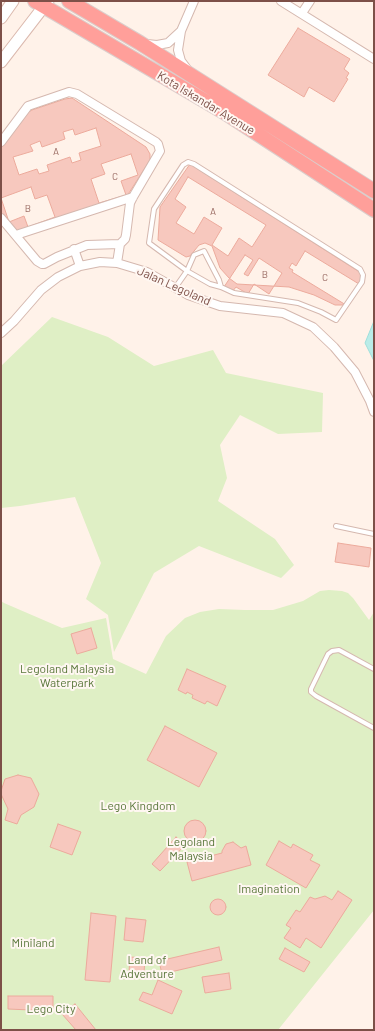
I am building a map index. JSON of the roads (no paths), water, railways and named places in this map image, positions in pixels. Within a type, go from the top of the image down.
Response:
[{"type":"highway","name":"Kota Iskandar Avenue","points":[[69,1],[140,43],[374,191]]},
{"type":"highway","name":"Kota Iskandar Avenue","points":[[42,3],[224,112],[374,210]]},
{"type":"main road","points":[[1,18],[13,1]]},
{"type":"main road","points":[[1,62],[42,3]]},
{"type":"street","points":[[191,75],[181,61],[178,50],[181,31],[194,1]]},
{"type":"street","points":[[281,1],[374,59]]},
{"type":"street","points":[[302,13],[310,1]]},
{"type":"street","points":[[140,43],[157,45],[168,43],[181,31]]},
{"type":"street","points":[[1,142],[28,106],[65,92],[73,92],[158,144],[160,148],[159,154],[130,203],[126,235],[125,239],[120,244],[117,263]]},
{"type":"street","points":[[16,235],[133,197]]},
{"type":"street","points":[[1,218],[37,261],[42,264],[74,249],[87,245],[120,244]]},
{"type":"street","points":[[74,249],[80,266]]},
{"type":"street","name":"Jalan Legoland","points":[[1,333],[14,322],[41,290],[58,277],[80,266],[100,262],[117,263],[147,272],[188,295],[220,306],[283,313],[313,327],[334,347],[355,372],[374,412]]},
{"type":"lane","points":[[188,162],[194,164],[360,269],[364,275],[362,282],[336,320],[298,303],[234,293],[221,287],[210,284],[187,271],[151,245],[149,238],[154,209],[183,165],[188,162]]},
{"type":"lane","points":[[175,288],[187,271],[194,254],[204,251],[221,287]]},
{"type":"lane","points":[[336,526],[374,534]]},
{"type":"lane","points":[[374,669],[340,650],[332,651],[328,654],[311,689],[311,692],[316,696],[374,728]]},
{"type":"water","points":[[374,321],[374,361],[365,343]]},
{"type":"park label","name":"Legoland Malaysia Waterpark","points":[[67,676]]},
{"type":"park label","name":"Lego Kingdom","points":[[138,806]]},
{"type":"park label","name":"Legoland Malaysia","points":[[191,849]]},
{"type":"park label","name":"Imagination","points":[[269,889]]},
{"type":"park label","name":"Miniland","points":[[33,943]]},
{"type":"park label","name":"Land of Adventure","points":[[147,967]]},
{"type":"park label","name":"Lego City","points":[[51,1009]]}]
